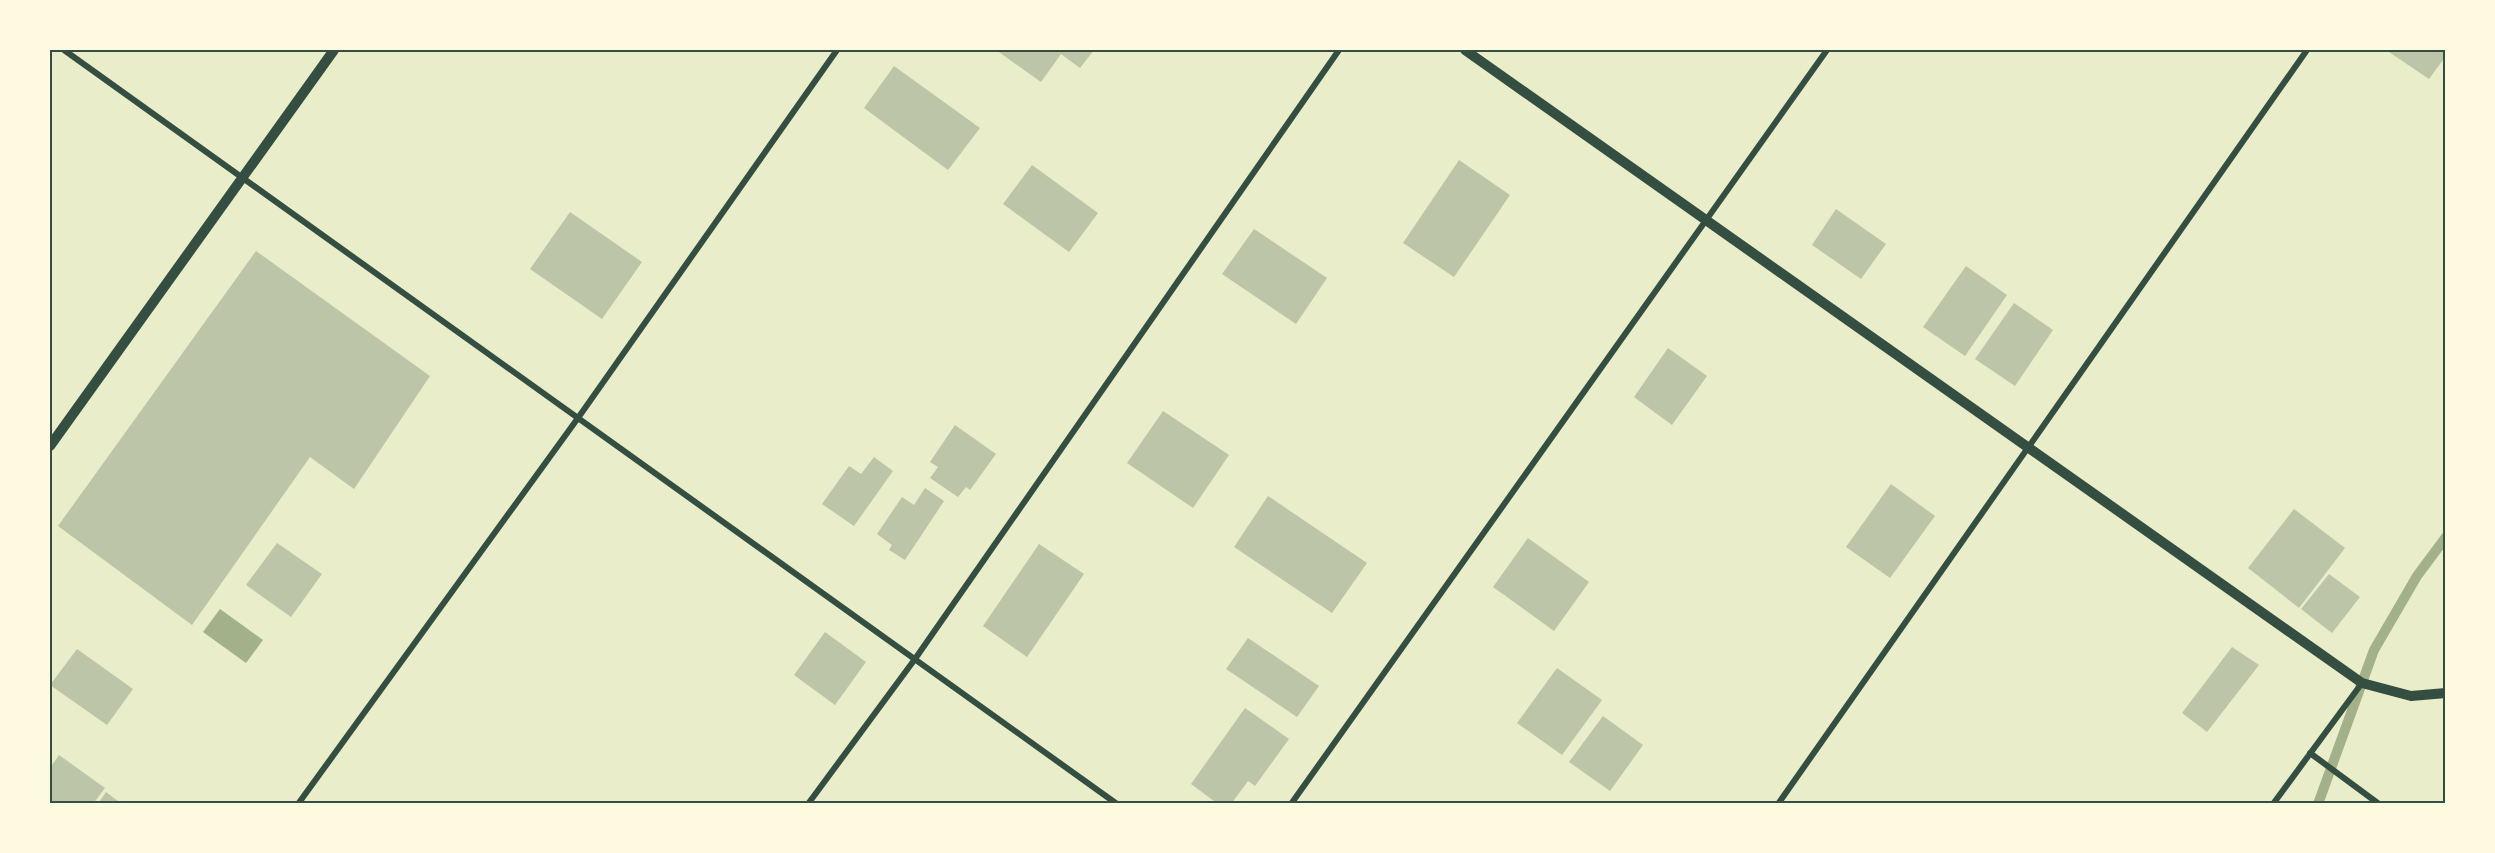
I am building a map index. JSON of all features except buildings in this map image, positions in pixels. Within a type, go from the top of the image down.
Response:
[{"type":"street","points":[[64,50],[1117,804]]},
{"type":"street","points":[[50,446],[241,176],[334,50]]},
{"type":"street","points":[[298,804],[578,418],[837,50]]},
{"type":"street","points":[[808,804],[915,659],[1339,50]]},
{"type":"street","points":[[1465,50],[2362,683],[2411,696],[2445,693]]},
{"type":"street","points":[[1291,804],[1705,218],[1827,50]]},
{"type":"street","points":[[1778,804],[2307,50]]},
{"type":"street","points":[[2273,804],[2362,683]]},
{"type":"street","points":[[2310,753],[2379,804]]},
{"type":"shaded area","points":[[220,609],[263,640],[246,663],[203,632]]},
{"type":"waterway","points":[[2318,804],[2374,650],[2417,576],[2446,537]]}]
